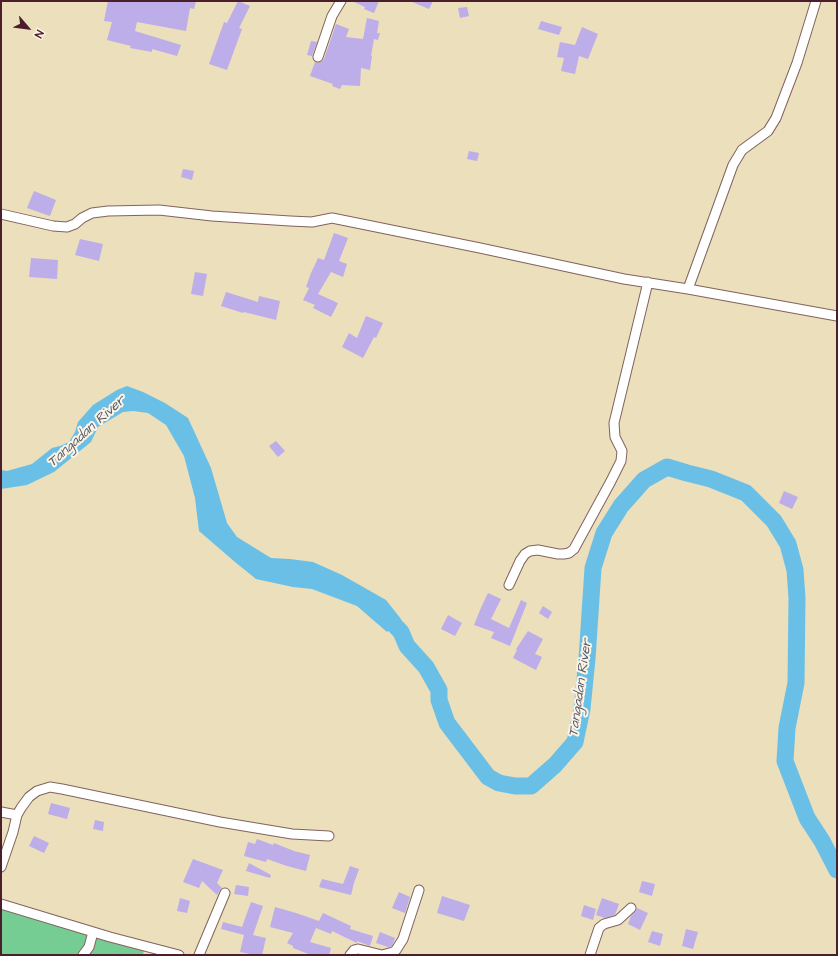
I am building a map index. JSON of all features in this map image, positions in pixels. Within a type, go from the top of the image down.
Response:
[{"type":"street","points":[[318,57],[332,16],[341,1]]},
{"type":"street","points":[[688,289],[733,165],[742,150],[768,131],[776,118],[797,63],[816,1]]},
{"type":"street","points":[[1,214],[53,226],[67,227],[75,224],[82,218],[92,213],[108,211],[159,210],[212,216],[312,222],[332,218],[624,279],[837,316]]},
{"type":"street","points":[[509,585],[520,561],[530,550],[564,554],[569,553],[574,549],[621,461],[622,451],[615,437],[614,423],[648,282]]},
{"type":"street","points":[[1,867],[17,815],[21,808],[29,797],[37,791],[50,787],[220,822],[286,833],[329,836]]},
{"type":"street","points":[[1,812],[17,815]]},
{"type":"street","points":[[350,955],[354,950],[358,949],[382,955],[396,950],[403,938],[420,890]]},
{"type":"street","points":[[199,955],[224,892]]},
{"type":"street","points":[[1,904],[93,932],[179,955]]},
{"type":"street","points":[[590,955],[599,928],[604,924],[618,920],[631,908]]},
{"type":"street","points":[[83,955],[89,947],[93,932]]},
{"type":"green space","points":[[1,909],[144,950],[143,955],[1,955]]},
{"type":"water","points":[[127,386],[165,403],[188,418],[211,468],[227,523],[237,537],[271,558],[313,562],[342,575],[386,600],[401,619],[387,632],[357,606],[312,589],[293,587],[256,579],[235,562],[199,531],[195,498],[184,456],[166,425],[148,413],[133,411],[123,412],[98,427],[91,442],[54,472],[27,485],[1,489],[1,470],[7,471],[32,464],[52,448],[69,442],[75,432],[78,422],[93,405],[117,390]]},
{"type":"building","points":[[108,1],[196,1],[194,9],[190,8],[186,31],[137,22],[135,31],[181,45],[177,56],[152,49],[152,52],[130,48],[131,46],[107,40],[112,22],[104,21]]},
{"type":"building","points":[[238,1],[250,6],[239,28],[242,29],[227,70],[209,64],[224,22],[227,23]]},
{"type":"building","points":[[352,1],[379,1],[374,13],[364,9],[365,7]]},
{"type":"building","points":[[410,1],[433,1],[429,9]]},
{"type":"building","points":[[467,7],[469,16],[460,18],[458,8]]},
{"type":"building","points":[[367,18],[379,21],[377,33],[380,33],[378,40],[374,39],[370,70],[361,68],[360,86],[342,85],[340,89],[332,86],[333,84],[310,76],[315,62],[320,63],[324,59],[336,24],[349,29],[346,37],[363,39]]},
{"type":"building","points":[[541,21],[562,27],[559,35],[538,29]]},
{"type":"building","points":[[582,27],[598,34],[588,59],[579,56],[575,74],[561,71],[564,58],[557,57],[560,42],[575,45]]},
{"type":"building","points":[[311,41],[317,42],[312,56],[307,55]]},
{"type":"building","points":[[469,151],[479,153],[477,161],[467,159]]},
{"type":"building","points":[[183,169],[194,171],[192,180],[181,177]]},
{"type":"building","points":[[34,191],[56,200],[50,216],[27,208]]},
{"type":"building","points":[[334,233],[348,238],[339,261],[347,264],[343,277],[331,272],[318,294],[338,303],[331,317],[313,308],[315,305],[303,300],[309,288],[306,287],[311,273],[318,258],[324,260]]},
{"type":"building","points":[[80,239],[103,244],[99,261],[75,255]]},
{"type":"building","points":[[31,258],[58,260],[57,279],[29,277]]},
{"type":"building","points":[[195,272],[207,274],[203,296],[191,294]]},
{"type":"building","points":[[226,292],[258,302],[259,296],[280,301],[276,320],[243,313],[221,306]]},
{"type":"building","points":[[366,316],[383,323],[376,338],[374,337],[363,358],[342,347],[349,333],[357,338]]},
{"type":"building","points":[[276,441],[285,451],[278,457],[269,446]]},
{"type":"building","points":[[784,491],[798,497],[792,509],[779,503]]},
{"type":"building","points":[[488,593],[501,599],[491,619],[509,628],[521,600],[527,603],[510,646],[491,638],[494,632],[474,625]]},
{"type":"building","points":[[543,606],[552,612],[548,619],[539,613]]},
{"type":"building","points":[[448,615],[462,623],[455,636],[441,629]]},
{"type":"building","points":[[528,631],[543,639],[535,654],[542,657],[536,670],[513,658],[517,650],[516,649]]},
{"type":"building","points":[[51,803],[70,808],[67,819],[48,814]]},
{"type":"building","points":[[95,820],[104,822],[103,831],[93,829]]},
{"type":"building","points":[[34,836],[49,843],[44,853],[29,846]]},
{"type":"building","points":[[257,839],[310,855],[306,871],[267,859],[266,862],[244,856],[248,842],[255,844]]},
{"type":"building","points":[[193,859],[223,870],[217,883],[222,888],[217,895],[202,881],[199,888],[183,882]]},
{"type":"building","points":[[249,863],[271,875],[270,878],[246,871]]},
{"type":"building","points":[[350,866],[359,869],[351,895],[319,887],[322,879],[343,884]]},
{"type":"building","points":[[642,881],[655,884],[652,896],[639,892]]},
{"type":"building","points":[[236,885],[249,887],[248,896],[234,894]]},
{"type":"building","points":[[399,892],[410,897],[405,913],[392,908]]},
{"type":"building","points":[[442,896],[470,905],[464,921],[437,913]]},
{"type":"building","points":[[180,898],[190,901],[187,913],[177,911]]},
{"type":"building","points":[[602,898],[619,904],[615,915],[605,918],[596,915]]},
{"type":"building","points":[[251,902],[263,906],[253,935],[266,938],[262,955],[240,952],[244,935],[221,929],[223,922],[242,927]]},
{"type":"building","points":[[584,905],[596,909],[593,920],[581,916]]},
{"type":"building","points":[[275,907],[319,921],[323,913],[351,926],[350,929],[373,936],[370,946],[357,941],[357,943],[332,931],[331,934],[316,928],[310,942],[331,948],[329,955],[311,955],[293,948],[293,946],[287,943],[293,933],[270,927]]},
{"type":"building","points":[[637,908],[648,913],[640,930],[628,924],[631,916]]},
{"type":"building","points":[[686,929],[698,932],[693,949],[682,946]]},
{"type":"building","points":[[652,931],[663,934],[660,946],[648,942]]},
{"type":"building","points":[[380,932],[395,938],[392,946],[388,947],[376,943]]},
{"type":"waterway","name":"Tangadan River","points":[[377,612],[386,616],[401,632],[407,646],[426,667],[439,690],[439,700],[447,723],[488,777],[499,783],[515,786],[531,786],[555,765],[575,742],[582,709],[593,568],[604,533],[621,506],[644,480],[667,467],[711,479],[746,493],[774,521],[788,544],[795,570],[797,598],[796,683],[787,728],[785,761],[807,818],[822,841],[837,870]]}]
